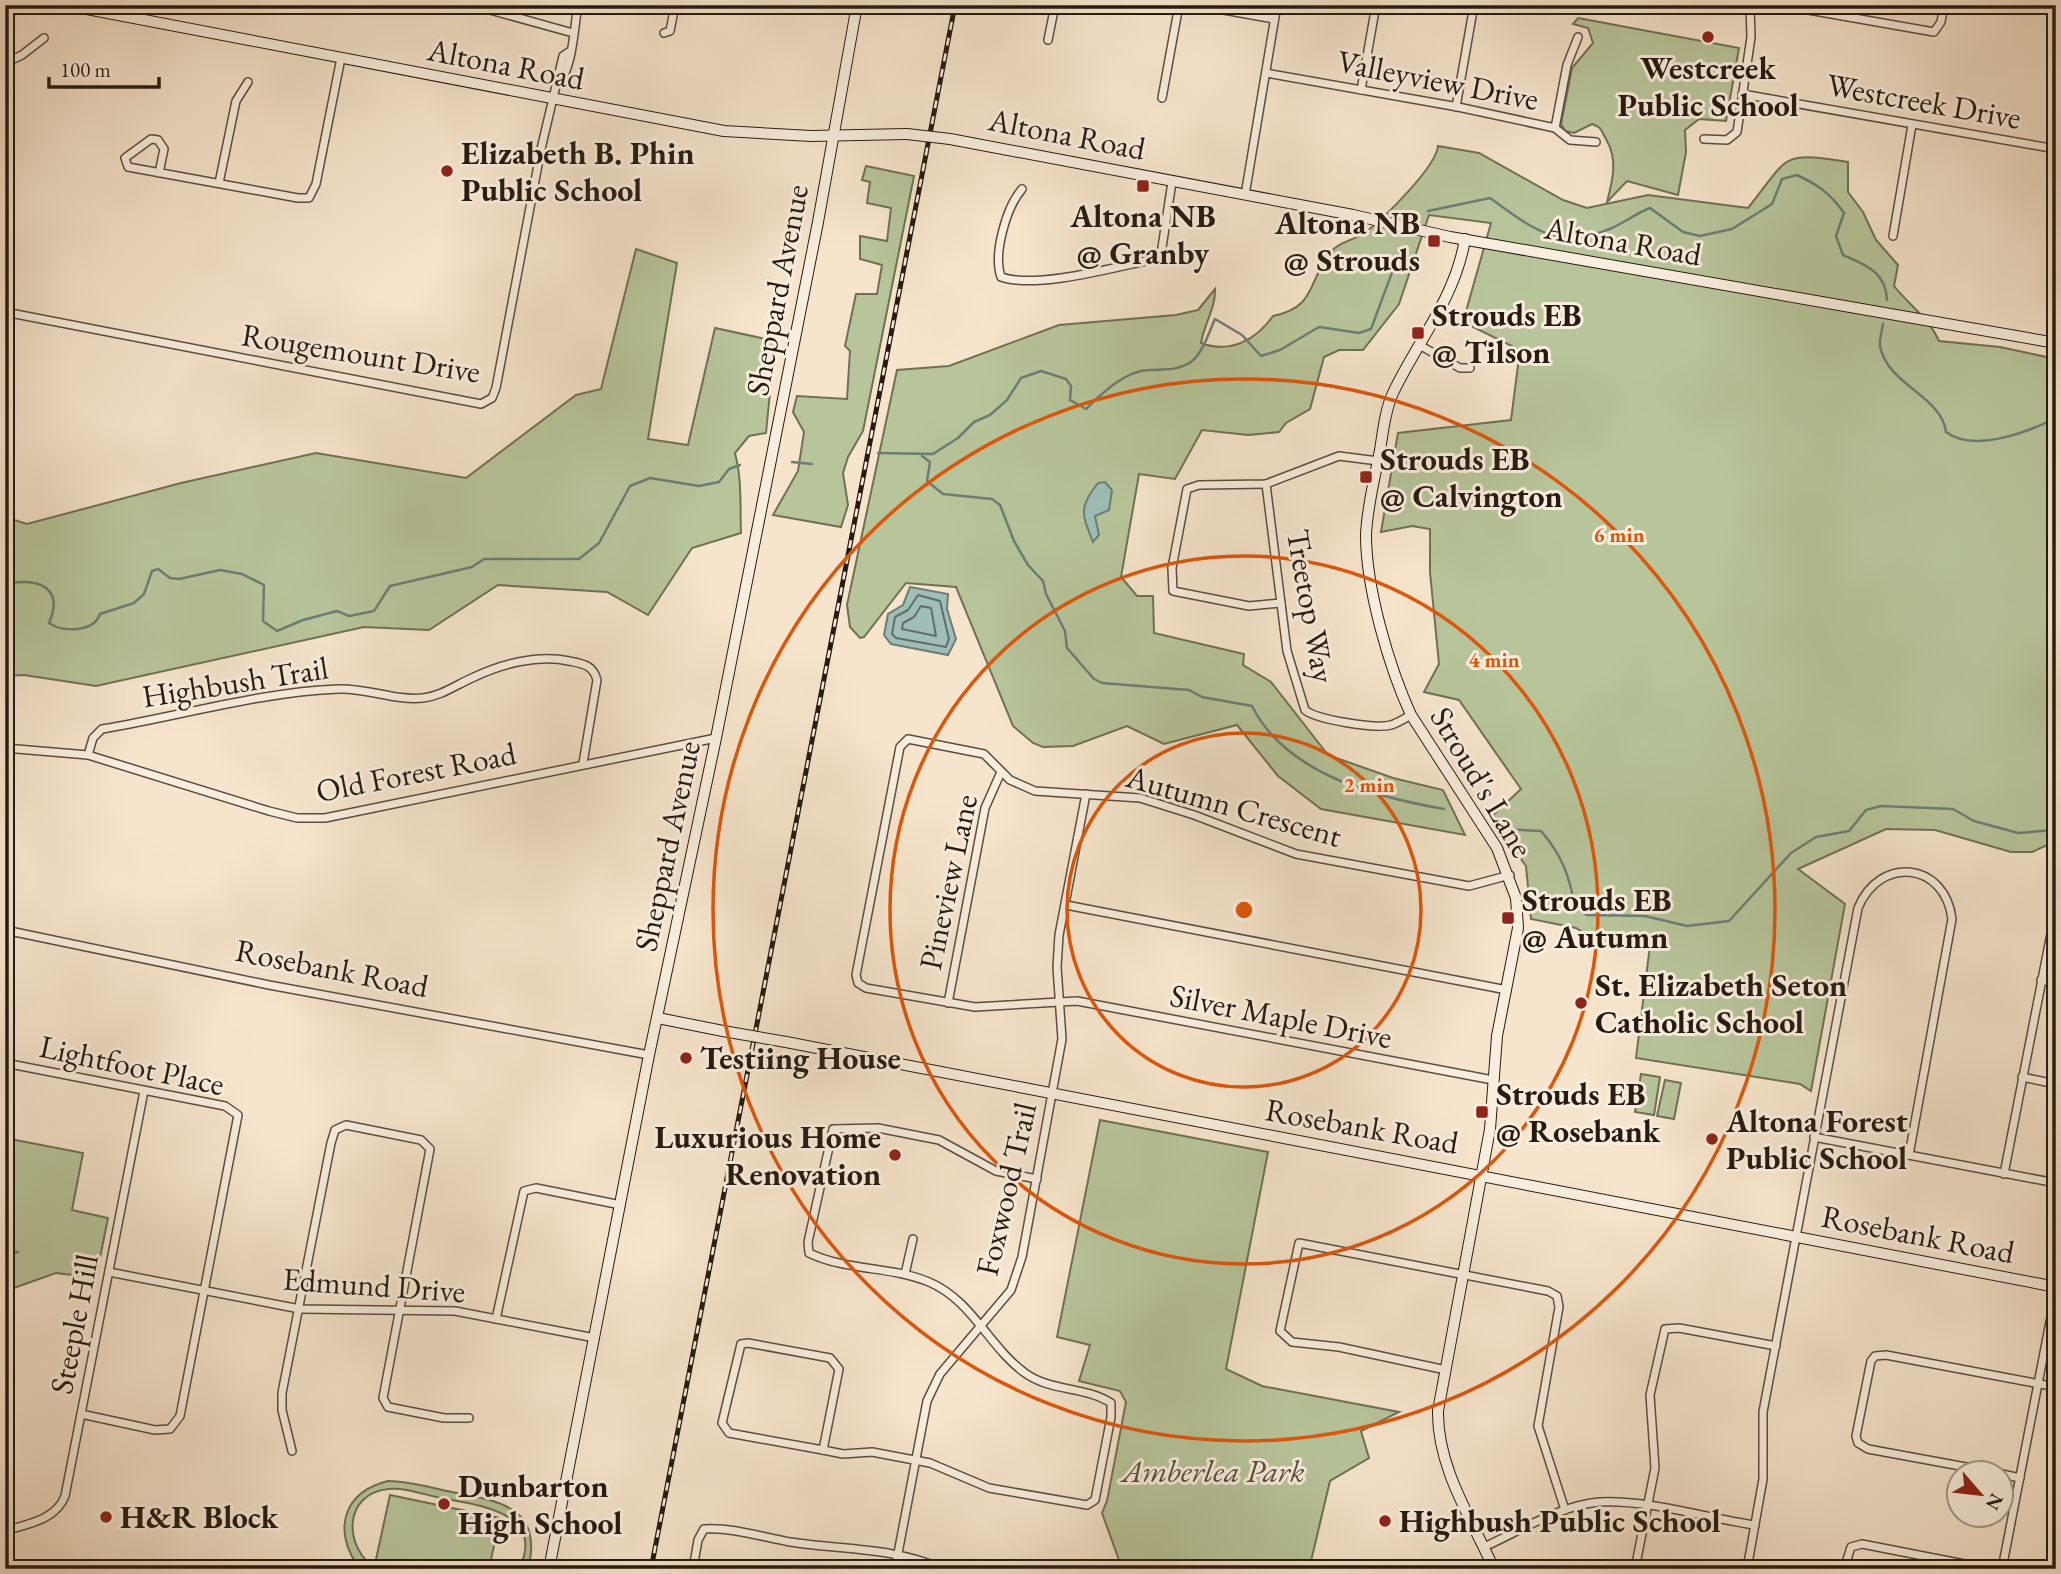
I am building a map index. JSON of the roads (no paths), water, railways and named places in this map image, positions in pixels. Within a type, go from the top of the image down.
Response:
[{"type":"street","name":"Altona Road","points":[[66,5],[724,131],[811,136],[833,133],[907,134],[950,139],[1465,239],[2056,343]]},
{"type":"street","points":[[472,5],[573,33]]},
{"type":"street","points":[[552,100],[558,84],[564,78],[578,5]]},
{"type":"street","points":[[664,33],[670,31],[675,5]]},
{"type":"street","name":"Sheppard Avenue","points":[[549,1569],[649,1055],[716,738],[818,222],[857,5]]},
{"type":"street","points":[[1048,40],[1055,5]]},
{"type":"street","points":[[1162,98],[1179,5]]},
{"type":"street","points":[[1196,5],[1274,19]]},
{"type":"street","points":[[1245,195],[1277,5]]},
{"type":"street","points":[[1361,90],[1376,5]]},
{"type":"street","points":[[1456,107],[1474,5]]},
{"type":"street","points":[[1704,139],[1727,140],[1737,132],[1751,37],[1750,5]]},
{"type":"street","points":[[1780,5],[1934,32],[1941,22],[1944,5]]},
{"type":"street","points":[[1843,16],[1845,5]]},
{"type":"street","points":[[1555,128],[1567,65],[1578,37]]},
{"type":"street","points":[[5,62],[22,55],[44,38]]},
{"type":"street","points":[[159,173],[163,149],[158,140],[151,139],[125,158],[128,167],[159,173],[309,198],[316,184],[341,58]]},
{"type":"street","name":"Valleyview Drive","points":[[1266,73],[1456,107],[1555,128],[1570,140],[1596,142]]},
{"type":"street","points":[[219,183],[236,101],[248,82]]},
{"type":"street","name":"Westcreek Drive","points":[[1742,94],[2056,149]]},
{"type":"street","name":"Rougemount Drive","points":[[5,312],[481,404],[492,398],[496,388],[552,100]]},
{"type":"street","points":[[1893,236],[1912,125]]},
{"type":"street","points":[[1023,189],[1015,198],[1008,214],[998,266],[1002,277],[1013,281],[1065,277],[1150,260],[1161,254],[1172,182]]},
{"type":"street","name":"Stroud's Lane","points":[[1465,239],[1459,273],[1393,394],[1366,531],[1367,552],[1388,658],[1411,715],[1497,848],[1510,875],[1516,898],[1518,928],[1493,1080],[1482,1174],[1438,1411],[1438,1436],[1446,1466],[1493,1569]]},
{"type":"street","points":[[1421,346],[1460,368],[1470,368]]},
{"type":"street","points":[[1281,603],[1249,606],[1173,591],[1172,568],[1187,489],[1199,485],[1266,484],[1326,458],[1349,455],[1378,461]]},
{"type":"street","name":"Treetop Way","points":[[1266,484],[1287,651],[1305,710],[1310,714],[1377,726],[1392,725],[1411,715]]},
{"type":"street","name":"Highbush Trail","points":[[88,755],[93,738],[103,729],[305,692],[366,689],[401,698],[437,696],[489,670],[547,656],[586,664],[594,670],[597,680],[583,763]]},
{"type":"street","name":"Old Forest Road","points":[[5,748],[88,755],[297,818],[325,818],[583,763],[716,738]]},
{"type":"street","name":"Autumn Crescent","points":[[1059,1001],[975,1007],[866,988],[859,983],[856,975],[900,747],[908,739],[984,754],[1010,780],[1035,791],[1140,798],[1296,854],[1469,886],[1510,875]]},
{"type":"street","name":"Pineview Lane","points":[[948,1003],[985,808],[1001,772]]},
{"type":"street","name":"Foxwood Trail","points":[[895,1569],[927,1401],[940,1374],[983,1327],[1011,1290],[1022,1257],[1062,1039],[1057,967],[1086,794]]},
{"type":"street","points":[[1747,1569],[1763,1479],[1763,1412],[1857,908],[1874,882],[1889,874],[1911,873],[1931,881],[1943,893],[1950,908],[1952,924],[1909,1155]]},
{"type":"street","points":[[1066,905],[1507,989]]},
{"type":"street","points":[[2004,1174],[2056,908]]},
{"type":"street","name":"Rosebank Road","points":[[5,930],[269,985],[649,1055]]},
{"type":"street","points":[[2041,980],[2056,983]]},
{"type":"street","name":"Silver Maple Drive","points":[[1059,1001],[1077,1001],[1493,1080]]},
{"type":"street","name":"Rosebank Road","points":[[658,1018],[1052,1095],[1482,1174],[2056,1289]]},
{"type":"street","name":"Lightfoot Place","points":[[5,1063],[225,1106],[238,1115],[204,1291]]},
{"type":"street","points":[[2022,1077],[2056,1084]]},
{"type":"street","name":"Steeple Hill","points":[[5,1531],[42,1519],[63,1502],[144,1091]]},
{"type":"street","points":[[292,1451],[282,1410],[282,1393],[331,1143],[335,1130],[346,1125],[421,1140],[430,1149],[383,1398],[388,1407],[444,1418],[469,1418]]},
{"type":"street","points":[[823,1450],[839,1369],[830,1358],[758,1343],[740,1344],[722,1423],[729,1433],[843,1454],[872,1452],[942,1466],[989,1488],[1087,1505],[1095,1500],[1111,1403],[1101,1396],[1052,1387],[1038,1381],[1010,1359],[947,1291],[905,1274],[828,1261],[809,1253],[833,1129],[878,1128],[939,1140],[996,1171],[1037,1179]]},
{"type":"street","points":[[1814,1137],[2056,1183]]},
{"type":"street","points":[[496,1319],[518,1207],[524,1191],[536,1188],[621,1205]]},
{"type":"street","points":[[905,1274],[913,1239]]},
{"type":"street","points":[[1446,1370],[1339,1347],[1292,1342],[1280,1331],[1298,1243],[1462,1273],[1548,1291],[1557,1296],[1559,1307],[1538,1426],[1565,1510]]},
{"type":"street","name":"Edmund Drive","points":[[109,1272],[300,1308],[455,1311],[594,1338]]},
{"type":"street","points":[[2002,1569],[2056,1289]]},
{"type":"street","points":[[81,1413],[155,1430],[170,1429],[180,1416],[204,1291]]},
{"type":"street","points":[[1635,1569],[1655,1468],[1650,1395],[1665,1329],[1679,1328],[1776,1346]]},
{"type":"street","points":[[1946,1463],[1868,1448],[1858,1443],[1856,1436],[1871,1361],[1875,1356],[1886,1355],[2056,1387]]},
{"type":"street","points":[[2016,1477],[2020,1478]]},
{"type":"street","points":[[1485,1547],[1565,1510],[1599,1502],[1649,1505],[1755,1525]]},
{"type":"street","points":[[693,1569],[698,1540],[704,1529],[717,1528],[789,1542],[898,1554],[943,1569]]},
{"type":"street","points":[[1844,1569],[1851,1547],[1862,1544],[1990,1569]]},
{"type":"water","points":[[1105,482],[1112,490],[1109,510],[1095,516],[1099,535],[1093,542],[1084,518],[1085,505],[1098,483]]},
{"type":"water","points":[[910,587],[948,594],[947,609],[956,639],[948,655],[891,644],[884,635],[888,614],[903,605]]},
{"type":"waterway","points":[[1428,211],[1490,198],[1533,227],[1561,237],[1576,238],[1612,228],[1650,208],[1683,232],[1700,236],[1732,229],[1772,204],[1782,179],[1797,175],[1824,191],[1844,213],[1836,236],[1843,255],[1867,266],[1879,276],[1886,290],[1887,300]]},
{"type":"waterway","points":[[878,453],[933,454],[958,438],[974,422],[990,415],[1007,400],[1021,378],[1041,371],[1066,379],[1071,386],[1070,400],[1086,409],[1123,378],[1141,371],[1176,368],[1191,362],[1202,348],[1215,319],[1242,335],[1261,356],[1280,350],[1319,327],[1359,333],[1371,329],[1400,251]]},
{"type":"waterway","points":[[1883,324],[1880,344],[1885,359],[1893,371],[1935,409],[1946,432],[1971,441],[1986,440],[2016,434],[2056,418]]},
{"type":"waterway","points":[[922,456],[930,462],[927,481],[943,494],[992,499],[1000,505],[1014,541],[1028,565],[1043,581],[1046,594],[1065,631],[1067,648],[1094,679],[1102,683],[1189,690],[1202,697],[1252,706],[1267,729],[1287,749],[1309,765],[1362,789],[1444,809]]},
{"type":"waterway","points":[[792,462],[812,464]]},
{"type":"waterway","points":[[5,584],[28,582],[45,587],[53,600],[49,623],[62,628],[78,629],[97,620],[100,614],[134,603],[144,594],[152,571],[158,569],[170,578],[179,579],[220,570],[242,574],[264,585],[263,621],[277,631],[303,620],[337,611],[349,616],[374,611],[390,586],[472,567],[484,559],[579,559],[599,543],[630,486],[650,478],[699,486],[719,482],[729,469],[740,465]]},
{"type":"waterway","points":[[1502,829],[1541,831],[1564,867],[1575,908],[1587,915],[1645,916],[1687,926],[1729,921],[1791,853],[1816,837],[1849,831],[1866,810],[1881,806],[1953,809],[1974,821],[2018,833],[2054,830]]},
{"type":"waterway","points":[[5,1253],[18,1252]]},
{"type":"railway","points":[[651,1569],[955,5]]},
{"type":"place","name":"Westcreek Public School","points":[[1708,37]]},
{"type":"place","name":"Elizabeth B. Phin Public School","points":[[447,171]]},
{"type":"place","name":"Altona NB @ Granby","points":[[1143,186]]},
{"type":"place","name":"Altona NB @ Strouds","points":[[1434,241]]},
{"type":"place","name":"Strouds EB @ Tilson","points":[[1418,333]]},
{"type":"place","name":"Strouds EB @ Calvington","points":[[1366,477]]},
{"type":"place","name":"Strouds EB @ Autumn","points":[[1508,918]]},
{"type":"place","name":"St. Elizabeth Seton Catholic School","points":[[1581,1003]]},
{"type":"place","name":"Testiing House","points":[[686,1058]]},
{"type":"place","name":"Strouds EB @ Rosebank","points":[[1482,1112]]},
{"type":"place","name":"Altona Forest Public School","points":[[1712,1139]]},
{"type":"place","name":"Luxurious Home Renovation","points":[[895,1155]]},
{"type":"place","name":"Dunbarton High School","points":[[444,1504]]},
{"type":"place","name":"H&R Block","points":[[106,1517]]},
{"type":"place","name":"Highbush Public School","points":[[1385,1521]]},
{"type":"park label","name":"Amberlea Park","points":[[1213,1471]]}]
